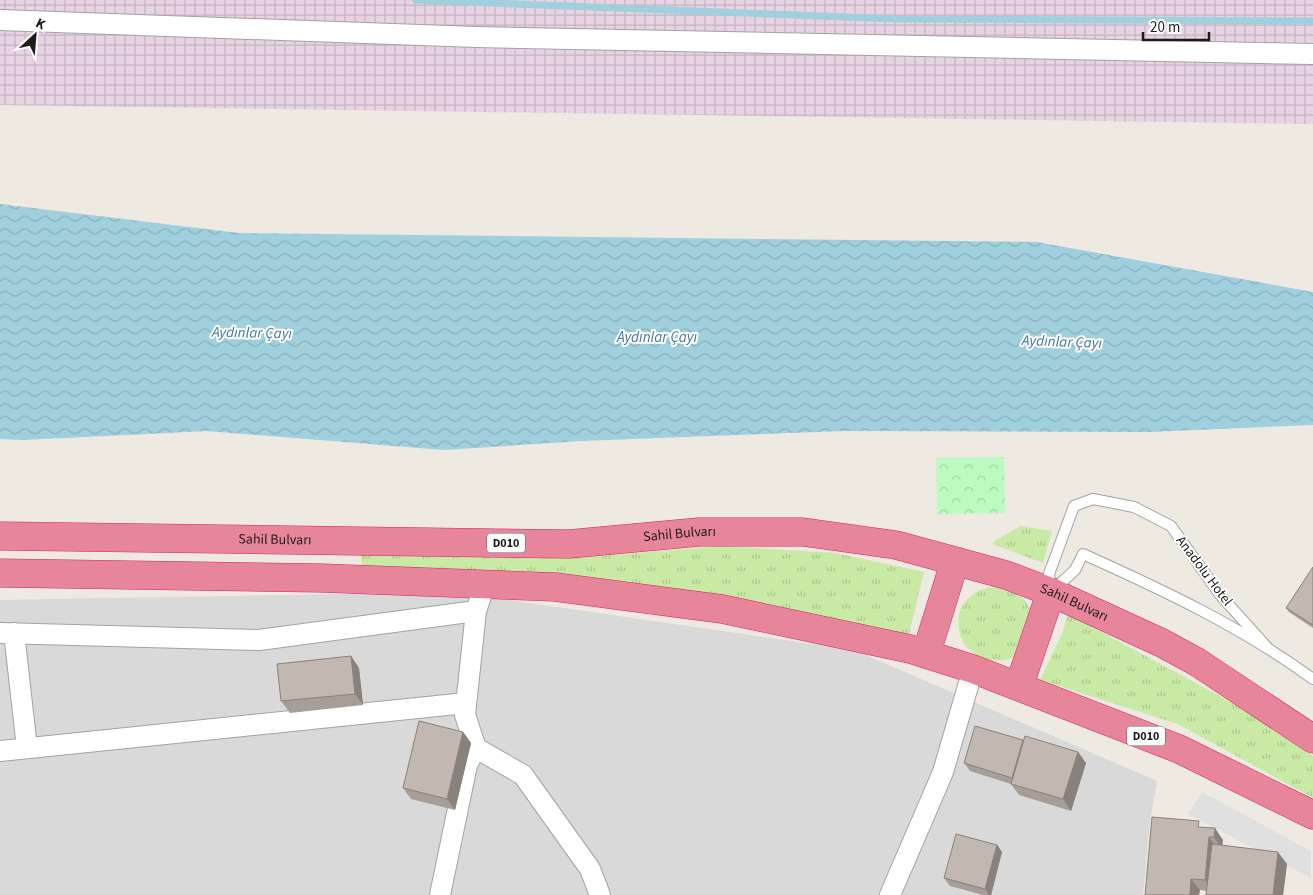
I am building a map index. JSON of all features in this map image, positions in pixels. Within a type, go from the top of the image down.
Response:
[{"type":"highway","name":"Sahil Bulvarı","points":[[0,536],[569,544],[699,532],[803,532],[896,545],[1006,575],[1051,592],[1162,643],[1197,662],[1313,739]]},
{"type":"highway","points":[[926,654],[955,561]]},
{"type":"highway","name":"D010","points":[[0,572],[322,578],[485,584],[554,588],[722,609],[910,649],[973,669],[1179,749],[1313,815]]},
{"type":"highway","points":[[1019,686],[1051,592]]},
{"type":"street","points":[[0,20],[476,37],[1313,54]]},
{"type":"street","points":[[485,584],[476,611],[465,715],[476,748],[522,775],[590,869],[600,895]]},
{"type":"street","points":[[27,748],[7,633],[259,640],[476,611]]},
{"type":"street","points":[[896,892],[943,772],[973,669]]},
{"type":"street","points":[[0,751],[466,703]]},
{"type":"street","points":[[440,895],[467,765],[476,748]]},
{"type":"lane","name":"Anadolu Hotel","points":[[1051,592],[1050,574],[1074,506],[1093,499],[1134,507],[1170,526],[1221,596],[1267,647]]},
{"type":"lane","points":[[1051,592],[1075,570],[1083,554],[1179,598],[1267,647],[1313,679]]},
{"type":"shaded area","points":[[0,0],[1313,0],[1313,124],[0,105]]},
{"type":"shaded area","points":[[452,592],[854,650],[1157,781],[1150,822],[1143,895],[0,895],[0,600]]},
{"type":"shaded area","points":[[1202,792],[1311,851],[1311,878],[1188,814]]},
{"type":"green space","points":[[1004,457],[1005,513],[937,514],[936,458]]},
{"type":"green space","points":[[1021,526],[1052,531],[1043,563],[992,544]]},
{"type":"green space","points":[[722,546],[835,553],[924,572],[908,638],[362,570],[361,554],[597,556]]},
{"type":"green space","points":[[999,586],[1016,593],[1026,602],[1032,619],[1020,651],[1007,660],[999,661],[982,657],[968,648],[963,642],[958,621],[964,604],[970,597],[978,591]]},
{"type":"green space","points":[[1068,614],[1251,713],[1313,756],[1313,798],[1178,724],[1040,680],[1062,634]]},
{"type":"water","name":"Aydınlar Çayı","points":[[0,204],[239,233],[1037,242],[1313,292],[1313,425],[1149,432],[843,431],[581,441],[444,450],[207,431],[23,440],[0,439]]},
{"type":"building","points":[[1313,567],[1313,625],[1286,608]]},
{"type":"building","points":[[351,656],[355,694],[281,701],[277,664]]},
{"type":"building","points":[[419,721],[463,732],[447,799],[403,788]]},
{"type":"building","points":[[975,726],[1023,740],[1012,778],[964,763]]},
{"type":"building","points":[[1025,736],[1078,752],[1063,799],[1011,784]]},
{"type":"building","points":[[1152,817],[1199,821],[1198,827],[1215,828],[1214,837],[1209,837],[1205,880],[1191,879],[1190,895],[1145,895]]},
{"type":"building","points":[[956,834],[997,845],[985,889],[944,878]]},
{"type":"building","points":[[1212,844],[1278,852],[1273,895],[1206,895]]},
{"type":"waterway","points":[[416,0],[895,19],[1313,21]]}]
